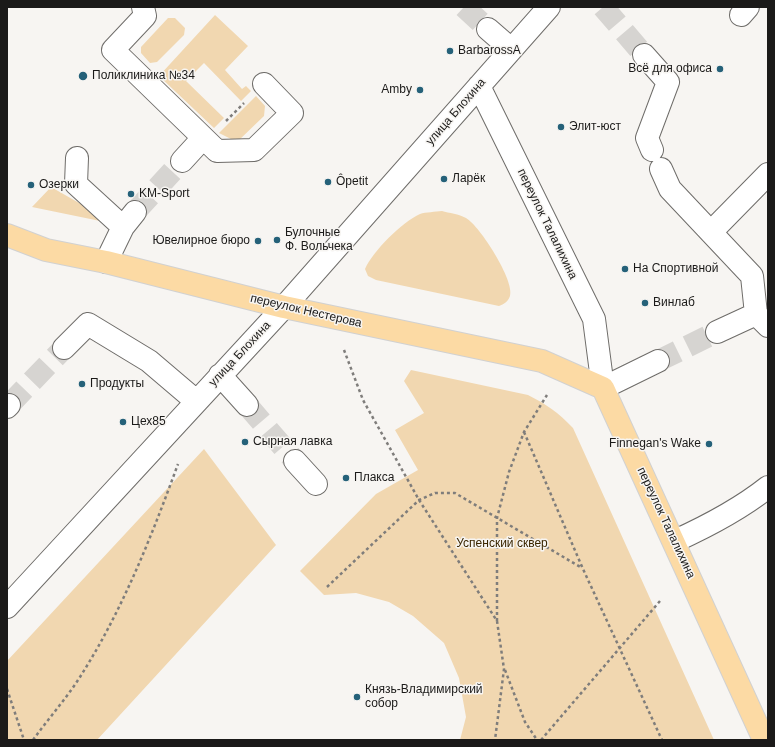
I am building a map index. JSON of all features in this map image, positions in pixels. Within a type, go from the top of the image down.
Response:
[{"type":"main road","name":"переулок Нестерова","points":[[7,234],[46,250],[106,262],[284,307],[542,361],[603,388]]},
{"type":"main road","name":"переулок Талалихина","points":[[603,388],[765,737]]},
{"type":"street","points":[[143,7],[145,16],[113,50],[217,151],[254,150],[292,113],[264,84]]},
{"type":"street","name":"улица Блохина","points":[[7,607],[284,307],[548,7]]},
{"type":"street","points":[[488,29],[512,49]]},
{"type":"street","points":[[644,55],[668,82],[646,138],[670,189],[752,276],[762,320],[717,332]]},
{"type":"street","name":"переулок Талалихина","points":[[479,86],[594,319],[603,388]]},
{"type":"street","points":[[182,161],[203,138]]},
{"type":"street","points":[[77,158],[76,184],[129,220],[106,262]]},
{"type":"street","points":[[711,232],[768,174]]},
{"type":"street","points":[[64,348],[88,324],[149,361],[196,401]]},
{"type":"street","points":[[603,388],[658,361]]},
{"type":"street","points":[[220,375],[247,405]]},
{"type":"street","points":[[296,461],[316,484]]},
{"type":"street","points":[[675,541],[720,520],[752,500],[768,487]]},
{"type":"path","points":[[203,138],[214,132],[264,84]]},
{"type":"path","points":[[344,350],[363,400],[419,500],[497,621]]},
{"type":"path","points":[[537,740],[525,722],[504,669],[497,621],[497,518],[509,472],[524,432],[547,395]]},
{"type":"path","points":[[524,432],[583,569],[662,740]]},
{"type":"path","points":[[32,740],[80,677],[123,601],[155,526],[180,458]]},
{"type":"path","points":[[327,587],[419,500],[435,493],[455,494],[583,569]]},
{"type":"path","points":[[541,740],[660,601]]},
{"type":"path","points":[[495,740],[504,669]]},
{"type":"path","points":[[7,689],[24,740]]},
{"type":"green space","points":[[215,15],[248,46],[225,70],[242,89],[246,86],[251,91],[241,101],[204,63],[186,81],[224,118],[214,128],[159,76]]},
{"type":"green space","points":[[168,18],[175,18],[185,28],[184,35],[157,62],[150,63],[141,53],[141,47]]},
{"type":"green space","points":[[256,96],[265,106],[264,116],[237,142],[219,133]]},
{"type":"green space","points":[[51,187],[95,212],[105,222],[32,207]]},
{"type":"green space","points":[[442,211],[466,218],[479,231],[495,254],[502,267],[510,289],[510,296],[504,304],[499,306],[376,280],[368,276],[365,269],[374,254],[397,230],[420,214]]},
{"type":"green space","name":"Успенский сквер","points":[[411,370],[528,395],[552,409],[573,428],[714,740],[460,740],[466,717],[459,678],[444,643],[413,616],[389,602],[356,593],[324,595],[300,571],[376,494],[418,470],[395,430],[424,413],[404,381]]},
{"type":"green space","points":[[204,449],[276,545],[97,740],[7,740],[7,661]]},
{"type":"tunnel","points":[[464,7],[488,29]]},
{"type":"tunnel","points":[[603,7],[644,55]]},
{"type":"tunnel","points":[[135,212],[182,161]]},
{"type":"tunnel","points":[[658,361],[717,332]]},
{"type":"tunnel","points":[[9,405],[64,348]]},
{"type":"tunnel","points":[[247,405],[295,461]]},
{"type":"place","name":"BarbarossA","points":[[450,51]]},
{"type":"place","name":"Всё для офиса","points":[[720,69]]},
{"type":"place","name":"Поликлиника №34","points":[[83,76]]},
{"type":"place","name":"Amby","points":[[420,90]]},
{"type":"place","name":"Элит-юст","points":[[561,127]]},
{"type":"place","name":"Ларёк","points":[[444,179]]},
{"type":"place","name":"Ôpetit","points":[[328,182]]},
{"type":"place","name":"Озерки","points":[[31,185]]},
{"type":"place","name":"KM-Sport","points":[[131,194]]},
{"type":"place","name":"Булочные Ф. Вольчека","points":[[277,240]]},
{"type":"place","name":"Ювелирное бюро","points":[[258,241]]},
{"type":"place","name":"На Спортивной","points":[[625,269]]},
{"type":"place","name":"Винлаб","points":[[645,303]]},
{"type":"place","name":"Продукты","points":[[82,384]]},
{"type":"place","name":"Цех85","points":[[123,422]]},
{"type":"place","name":"Сырная лавка","points":[[245,442]]},
{"type":"place","name":"Finnegan's Wake","points":[[709,444]]},
{"type":"place","name":"Плакса","points":[[346,478]]},
{"type":"place","name":"Князь-Владимирский собор","points":[[357,697]]}]
